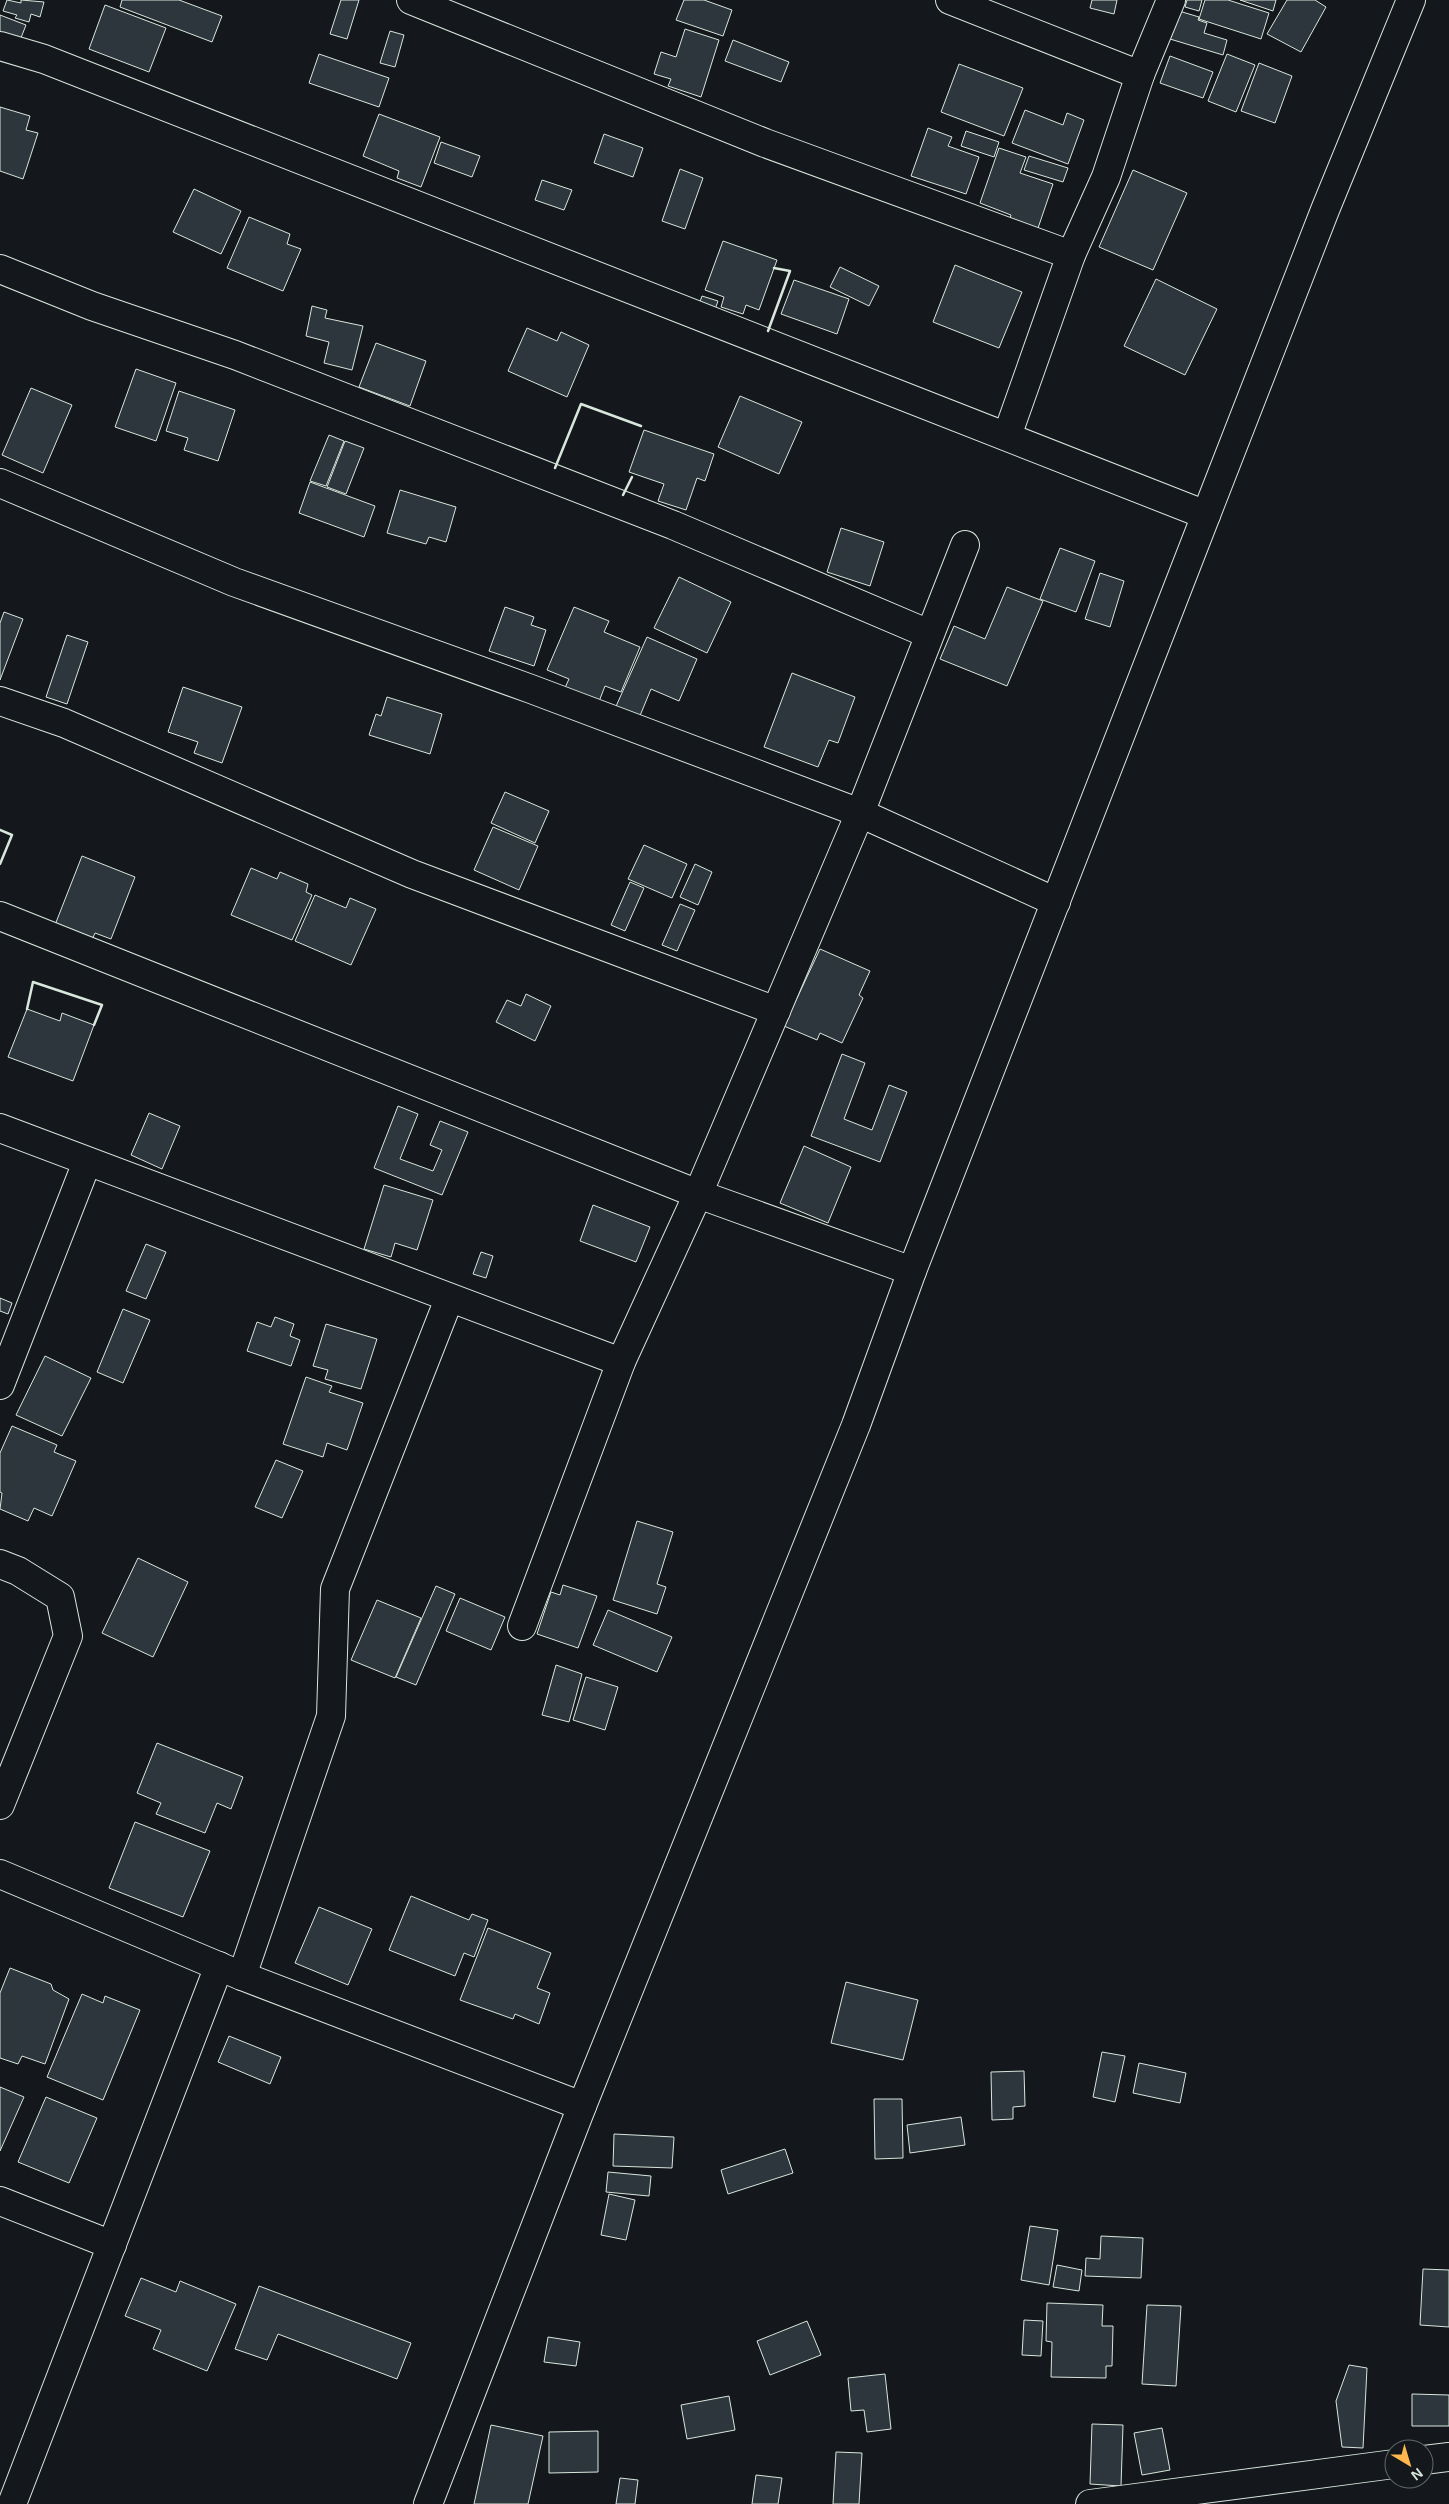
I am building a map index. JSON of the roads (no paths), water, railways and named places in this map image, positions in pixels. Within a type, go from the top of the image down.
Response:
[{"type":"street","points":[[411,0],[765,143],[1071,255]]},
{"type":"street","points":[[950,0],[1140,76]]},
{"type":"street","points":[[1007,436],[1071,255],[1106,177],[1140,76],[1171,0]]},
{"type":"street","points":[[428,2504],[582,2106],[852,1434],[912,1271],[1206,515],[1325,210],[1411,0]]},
{"type":"street","points":[[0,46],[44,59],[1206,515]]},
{"type":"street","points":[[0,268],[92,306],[234,355],[673,525],[930,634]]},
{"type":"street","points":[[0,483],[234,582],[531,689],[860,813],[1056,902]]},
{"type":"street","points":[[522,1626],[621,1362],[698,1194],[860,813],[965,546]]},
{"type":"street","points":[[0,701],[64,723],[412,874],[776,1011]]},
{"type":"street","points":[[0,916],[698,1194],[912,1271]]},
{"type":"street","points":[[0,1128],[449,1299],[621,1362]]},
{"type":"street","points":[[0,1385],[87,1162]]},
{"type":"street","points":[[12,2504],[112,2245],[231,1971],[331,1716],[335,1589],[449,1299]]},
{"type":"street","points":[[0,1564],[18,1571],[60,1597],[68,1636],[0,1806]]},
{"type":"street","points":[[0,1874],[231,1971],[582,2106]]},
{"type":"street","points":[[0,2201],[112,2245]]},
{"type":"street","points":[[1434,2459],[1449,2457]]},
{"type":"street","points":[[1090,2504],[1384,2465]]}]
